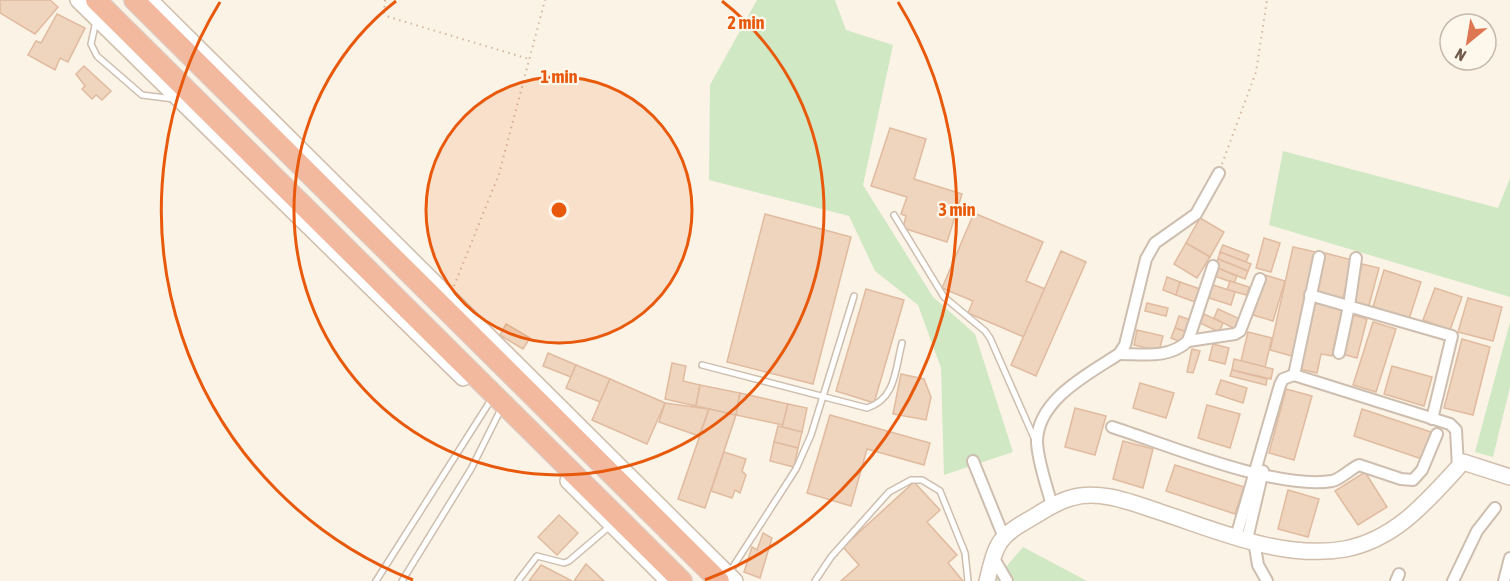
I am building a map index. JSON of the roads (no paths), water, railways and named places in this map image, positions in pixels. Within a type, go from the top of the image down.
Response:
[{"type":"highway","points":[[134,0],[727,579]]},
{"type":"highway","points":[[96,9],[681,581]]},
{"type":"street","points":[[78,0],[96,9],[178,99],[668,581]]},
{"type":"street","points":[[150,0],[450,298],[727,579]]},
{"type":"street","points":[[1052,506],[1037,445],[1038,426],[1053,401],[1119,354],[1125,345],[1146,259],[1155,243],[1196,214],[1219,173]]},
{"type":"street","points":[[1294,375],[1320,257]]},
{"type":"street","points":[[1339,353],[1356,258]]},
{"type":"street","points":[[1188,341],[1213,266]]},
{"type":"street","points":[[1119,354],[1169,354],[1188,341],[1240,331],[1260,279]]},
{"type":"street","points":[[1310,295],[1452,336],[1432,419]]},
{"type":"street","points":[[1267,581],[1246,539],[1261,456],[1283,379],[1294,375],[1450,424],[1456,430],[1458,467]]},
{"type":"street","points":[[1112,427],[1259,474],[1312,482],[1335,481],[1359,465],[1401,479],[1413,480],[1422,470],[1437,434]]},
{"type":"street","points":[[974,461],[1008,532]]},
{"type":"street","points":[[987,581],[993,557],[1008,532],[1072,497],[1099,495],[1136,504],[1246,539],[1289,549],[1319,552],[1366,543],[1386,535],[1411,517],[1463,462],[1510,477]]},
{"type":"street","points":[[1454,581],[1477,531],[1496,508]]},
{"type":"street","points":[[993,557],[1007,581]]},
{"type":"street","points":[[1504,581],[1510,558]]},
{"type":"lane","points":[[96,9],[92,44],[97,56],[142,95],[178,99]]},
{"type":"lane","points":[[894,215],[944,297],[985,331],[990,338],[1037,445]]},
{"type":"lane","points":[[727,579],[796,469],[823,399],[854,296]]},
{"type":"lane","points":[[702,365],[823,399],[867,408],[879,405],[889,395],[902,344]]},
{"type":"lane","points":[[377,580],[392,554],[494,408]]},
{"type":"lane","points":[[402,581],[471,469],[494,408]]},
{"type":"lane","points":[[815,581],[831,557],[889,492],[911,480],[922,480],[940,491],[965,553],[968,581]]},
{"type":"lane","points":[[518,581],[537,555],[564,563],[569,561],[611,525]]}]
